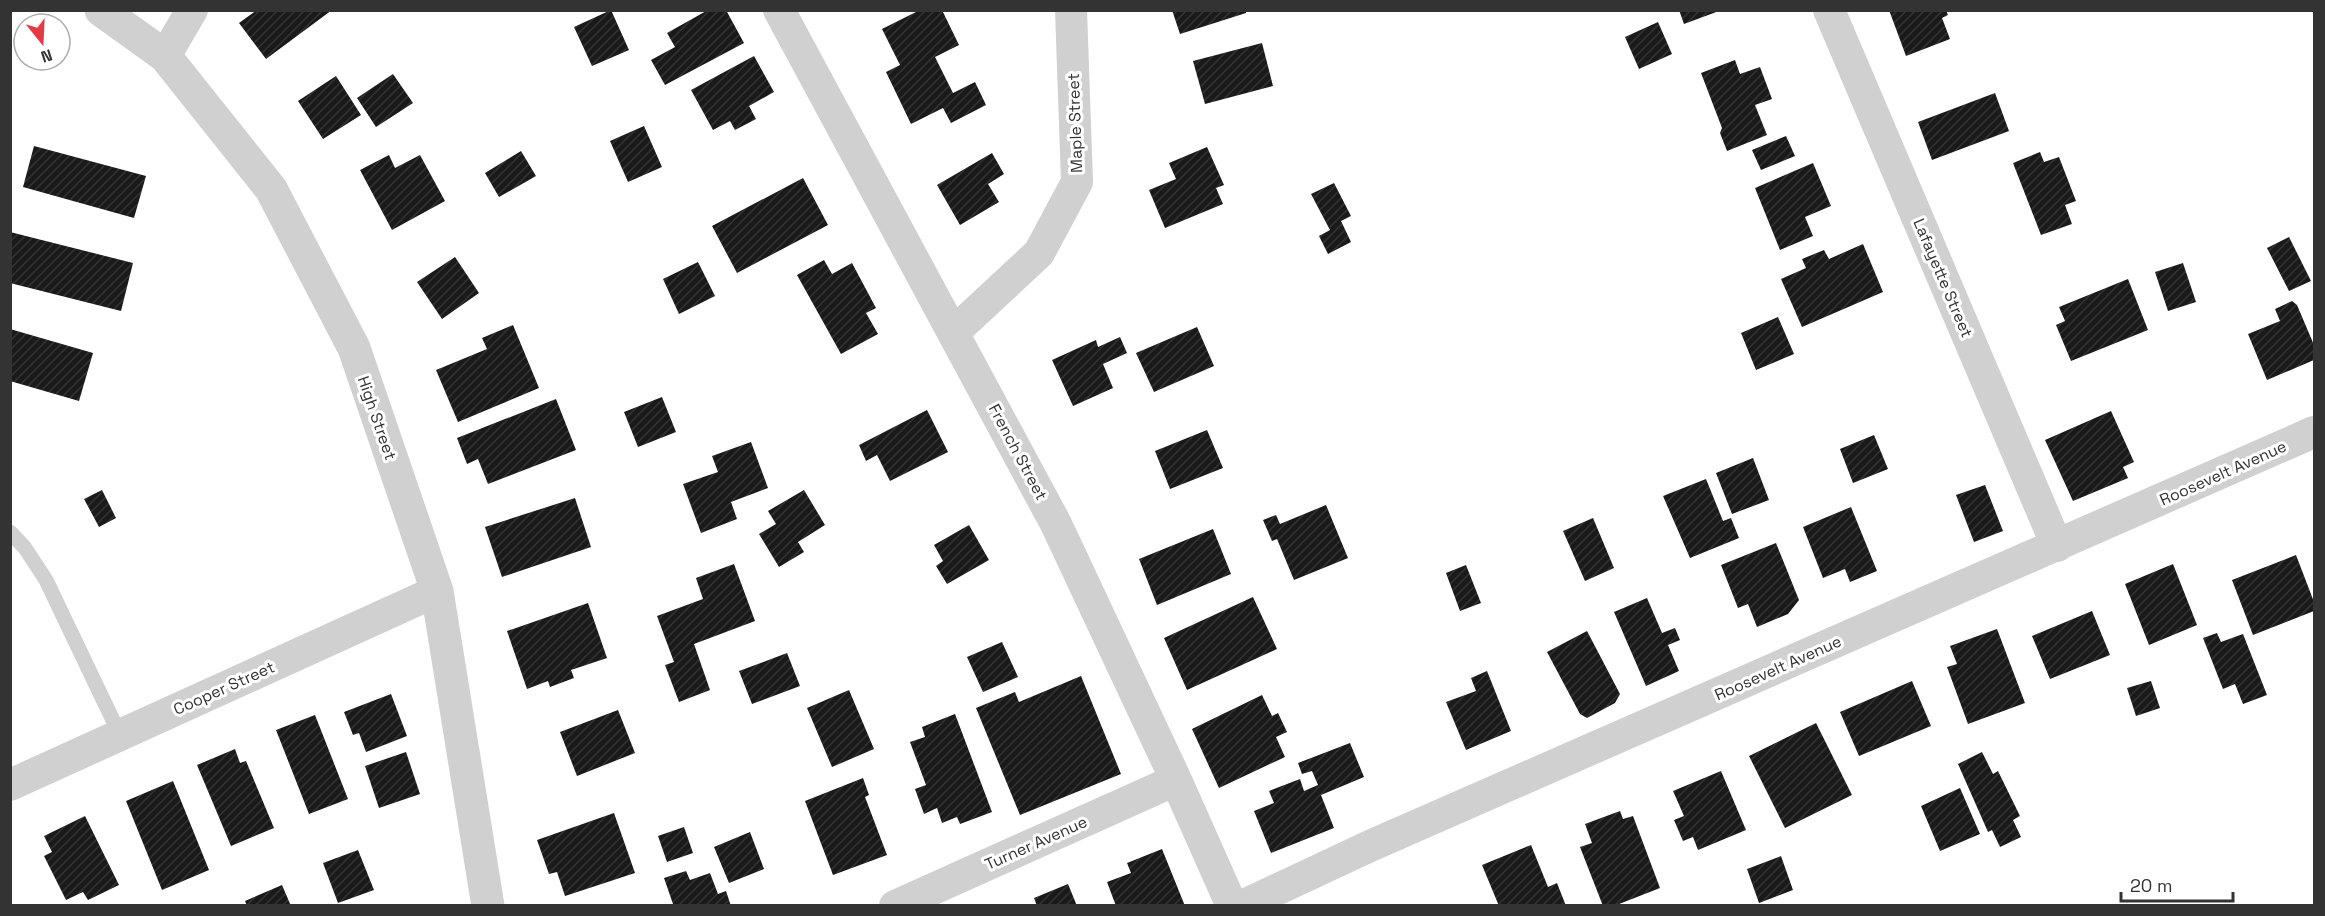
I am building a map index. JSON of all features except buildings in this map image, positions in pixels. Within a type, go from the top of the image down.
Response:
[{"type":"street","name":"High Street","points":[[101,10],[165,56],[271,189],[354,348],[436,591],[488,906]]},
{"type":"street","points":[[165,56],[192,10]]},
{"type":"street","name":"French Street","points":[[778,10],[1056,524],[1176,780],[1232,906]]},
{"type":"street","name":"Maple Street","points":[[953,333],[1039,253],[1077,182],[1071,10]]},
{"type":"street","name":"Lafayette Street","points":[[1829,10],[2057,546]]},
{"type":"street","name":"Roosevelt Avenue","points":[[1242,906],[1370,846],[2314,432]]},
{"type":"street","name":"Cooper Street","points":[[10,785],[436,591]]},
{"type":"street","name":"Turner Avenue","points":[[895,906],[1176,780]]},
{"type":"lane","points":[[10,532],[25,548],[46,579],[120,735]]}]
